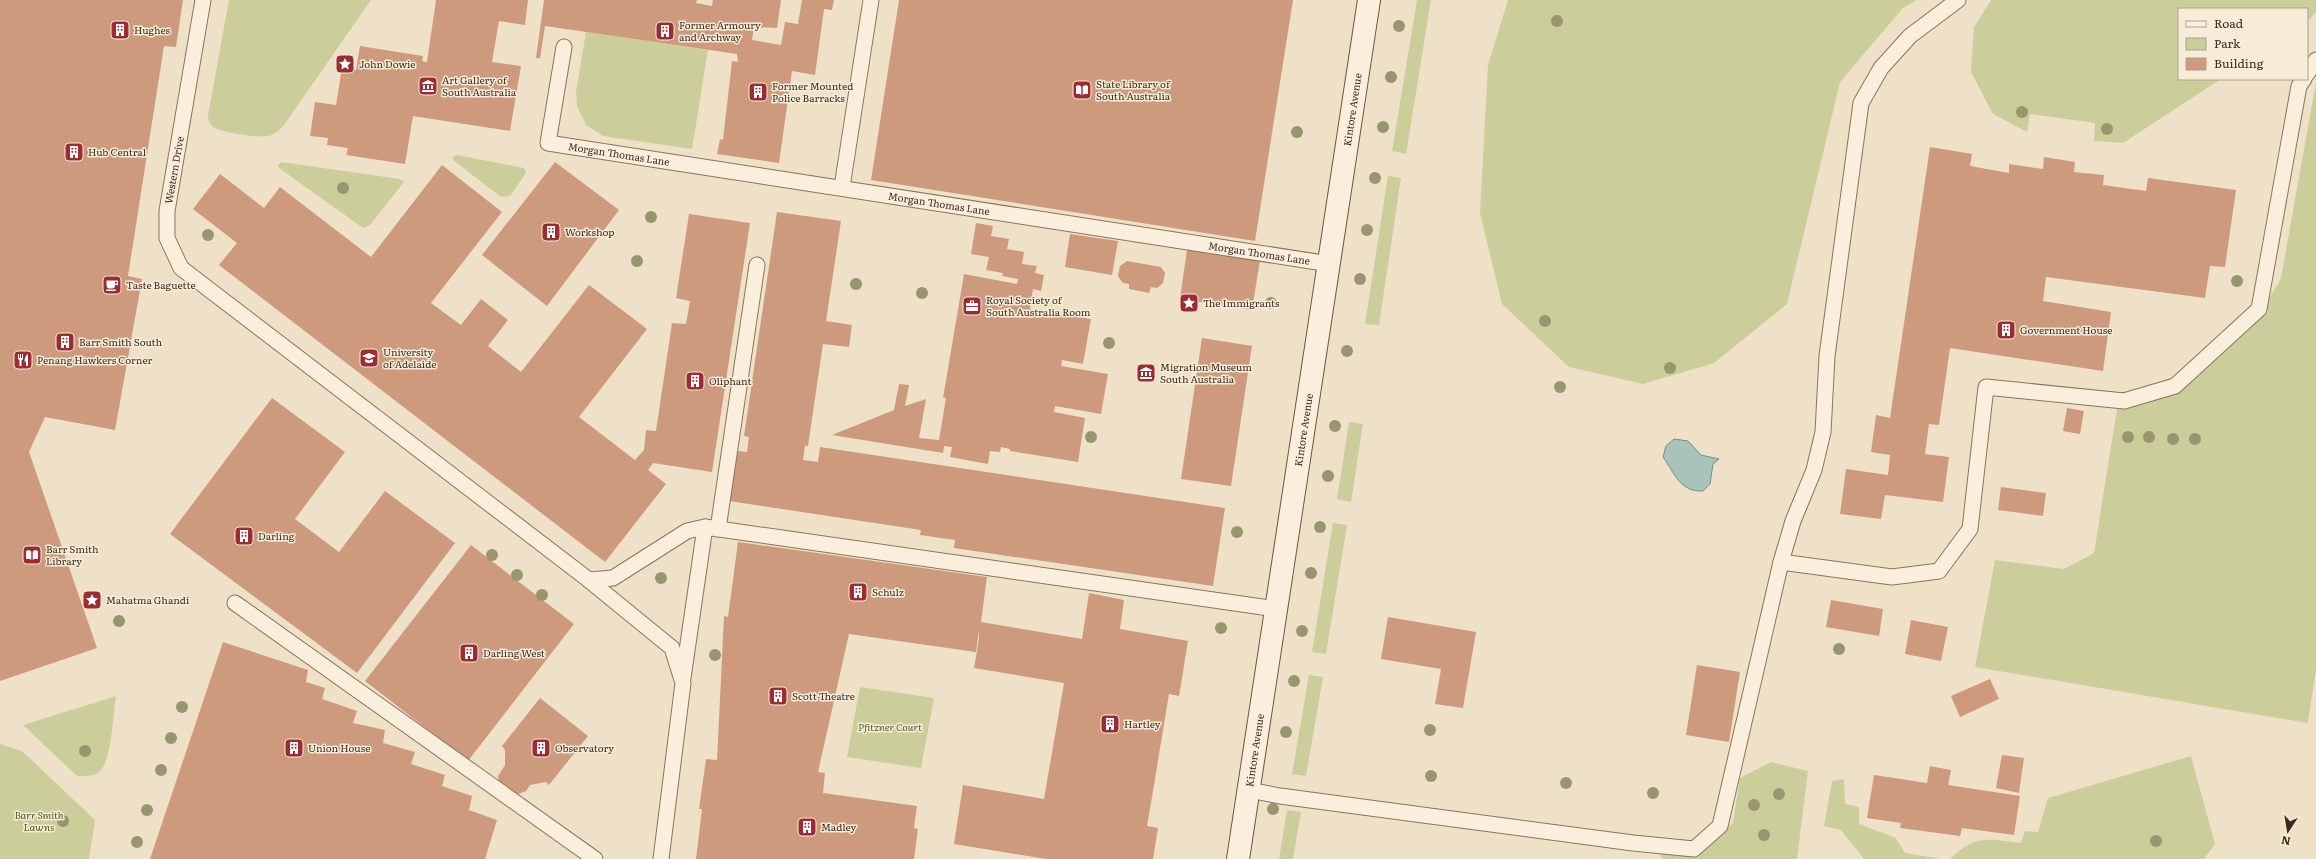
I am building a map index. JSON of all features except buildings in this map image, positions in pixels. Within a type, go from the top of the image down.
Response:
[{"type":"street","name":"Kintore Avenue","points":[[1238,859],[1330,264],[1369,0]]},
{"type":"lane","name":"Western Drive","points":[[203,0],[167,211],[167,238],[181,268],[589,580],[672,648],[683,683]]},
{"type":"lane","points":[[842,187],[870,0]]},
{"type":"lane","points":[[1249,790],[1304,799],[1625,842],[1694,849],[1720,826],[1781,562],[1793,521],[1814,470],[1823,432],[1827,356],[1861,103],[1881,68],[1910,36],[1958,0]]},
{"type":"lane","name":"Morgan Thomas Lane","points":[[564,47],[548,143],[842,187],[1330,264]]},
{"type":"lane","points":[[2308,72],[2316,60]]},
{"type":"lane","points":[[1781,562],[1892,577],[1939,571],[1970,529],[1986,387],[2124,401],[2175,386],[2259,310],[2299,86],[2303,80]]},
{"type":"lane","points":[[661,859],[683,683],[757,265]]},
{"type":"lane","points":[[589,580],[613,578],[687,531],[711,528],[1276,609]]},
{"type":"lane","points":[[235,603],[595,859]]},
{"type":"green space","points":[[229,0],[371,0],[284,125],[269,136],[249,136],[216,129],[210,124],[208,119]]},
{"type":"green space","points":[[1417,0],[1431,0],[1406,154],[1392,151]]},
{"type":"green space","points":[[1508,0],[1917,0],[1903,8],[1840,82],[1787,304],[1714,363],[1643,384],[1569,367],[1502,304],[1480,213],[1488,65]]},
{"type":"green space","points":[[1991,0],[2316,0],[2316,12],[2308,21],[2308,8],[2178,8],[2178,80],[2219,80],[2123,143],[2094,141],[2095,123],[2030,114],[2027,132],[1993,114],[1971,72],[1974,27]]},
{"type":"green space","points":[[586,32],[708,50],[692,149],[603,136],[586,125],[577,106],[576,92]]},
{"type":"green space","points":[[2316,82],[2316,669],[2308,723],[1975,667],[1995,560],[2064,569],[2094,553],[2119,397],[2176,376],[2260,315],[2281,278]]},
{"type":"green space","points":[[457,155],[524,168],[526,173],[510,196],[501,197],[453,160],[453,157]]},
{"type":"green space","points":[[281,162],[400,179],[404,182],[370,225],[363,228],[279,168],[278,165]]},
{"type":"green space","points":[[1388,176],[1401,178],[1379,325],[1365,324]]},
{"type":"green space","points":[[1349,422],[1363,424],[1351,502],[1337,499]]},
{"type":"green space","points":[[1333,523],[1347,525],[1326,654],[1312,652]]},
{"type":"green space","points":[[1309,675],[1323,677],[1306,776],[1292,774]]},
{"type":"green space","name":"Pfitzner Court","points":[[860,687],[934,698],[921,768],[847,757]]},
{"type":"green space","points":[[116,696],[110,747],[107,757],[100,771],[89,776],[77,776],[23,725]]},
{"type":"green space","name":"Barr Smith Lawns","points":[[0,744],[22,751],[95,820],[89,859],[0,859]]},
{"type":"green space","points":[[2191,756],[2215,844],[2204,859],[1950,859],[1967,845],[1982,840],[1999,840],[2021,843],[2025,831],[2038,832],[2048,798]]},
{"type":"green space","points":[[1771,762],[1808,771],[1797,859],[1663,859],[1656,846],[1707,845],[1733,823],[1740,778]]},
{"type":"green space","points":[[1844,779],[1845,804],[1859,807],[1859,824],[1896,838],[1905,853],[1942,859],[1864,859],[1841,830],[1824,826],[1832,781]]},
{"type":"green space","points":[[1287,810],[1301,812],[1293,859],[1279,859]]},
{"type":"water","points":[[1674,439],[1688,441],[1701,455],[1719,459],[1713,464],[1710,484],[1703,491],[1695,491],[1683,485],[1663,457],[1666,446]]},
{"type":"place","name":"Hughes","points":[[120,30]]},
{"type":"place","name":"Former Armoury and Archway","points":[[665,31]]},
{"type":"place","name":"John Dowie","points":[[345,64]]},
{"type":"place","name":"Art Gallery of South Australia","points":[[428,86]]},
{"type":"place","name":"State Library of South Australia","points":[[1082,90]]},
{"type":"place","name":"Former Mounted Police Barracks","points":[[758,92]]},
{"type":"place","name":"Hub Central","points":[[74,152]]},
{"type":"place","name":"Workshop","points":[[551,232]]},
{"type":"place","name":"Taste Baguette","points":[[112,285]]},
{"type":"place","name":"The Immigrants","points":[[1189,303]]},
{"type":"place","name":"Royal Society of South Australia Room","points":[[972,306]]},
{"type":"place","name":"Government House","points":[[2006,330]]},
{"type":"place","name":"Barr Smith South","points":[[65,342]]},
{"type":"place","name":"University of Adelaide","points":[[369,358]]},
{"type":"place","name":"Penang Hawkers Corner","points":[[23,360]]},
{"type":"place","name":"Migration Museum South Australia","points":[[1146,373]]},
{"type":"place","name":"Oliphant","points":[[695,381]]},
{"type":"place","name":"Darling","points":[[244,536]]},
{"type":"place","name":"Barr Smith Library","points":[[32,555]]},
{"type":"place","name":"Schulz","points":[[858,592]]},
{"type":"place","name":"Mahatma Ghandi","points":[[92,600]]},
{"type":"place","name":"Darling West","points":[[469,653]]},
{"type":"place","name":"Scott Theatre","points":[[778,696]]},
{"type":"place","name":"Hartley","points":[[1110,724]]},
{"type":"place","name":"Union House","points":[[294,748]]},
{"type":"place","name":"Observatory","points":[[541,748]]},
{"type":"place","name":"Madley","points":[[807,827]]}]
